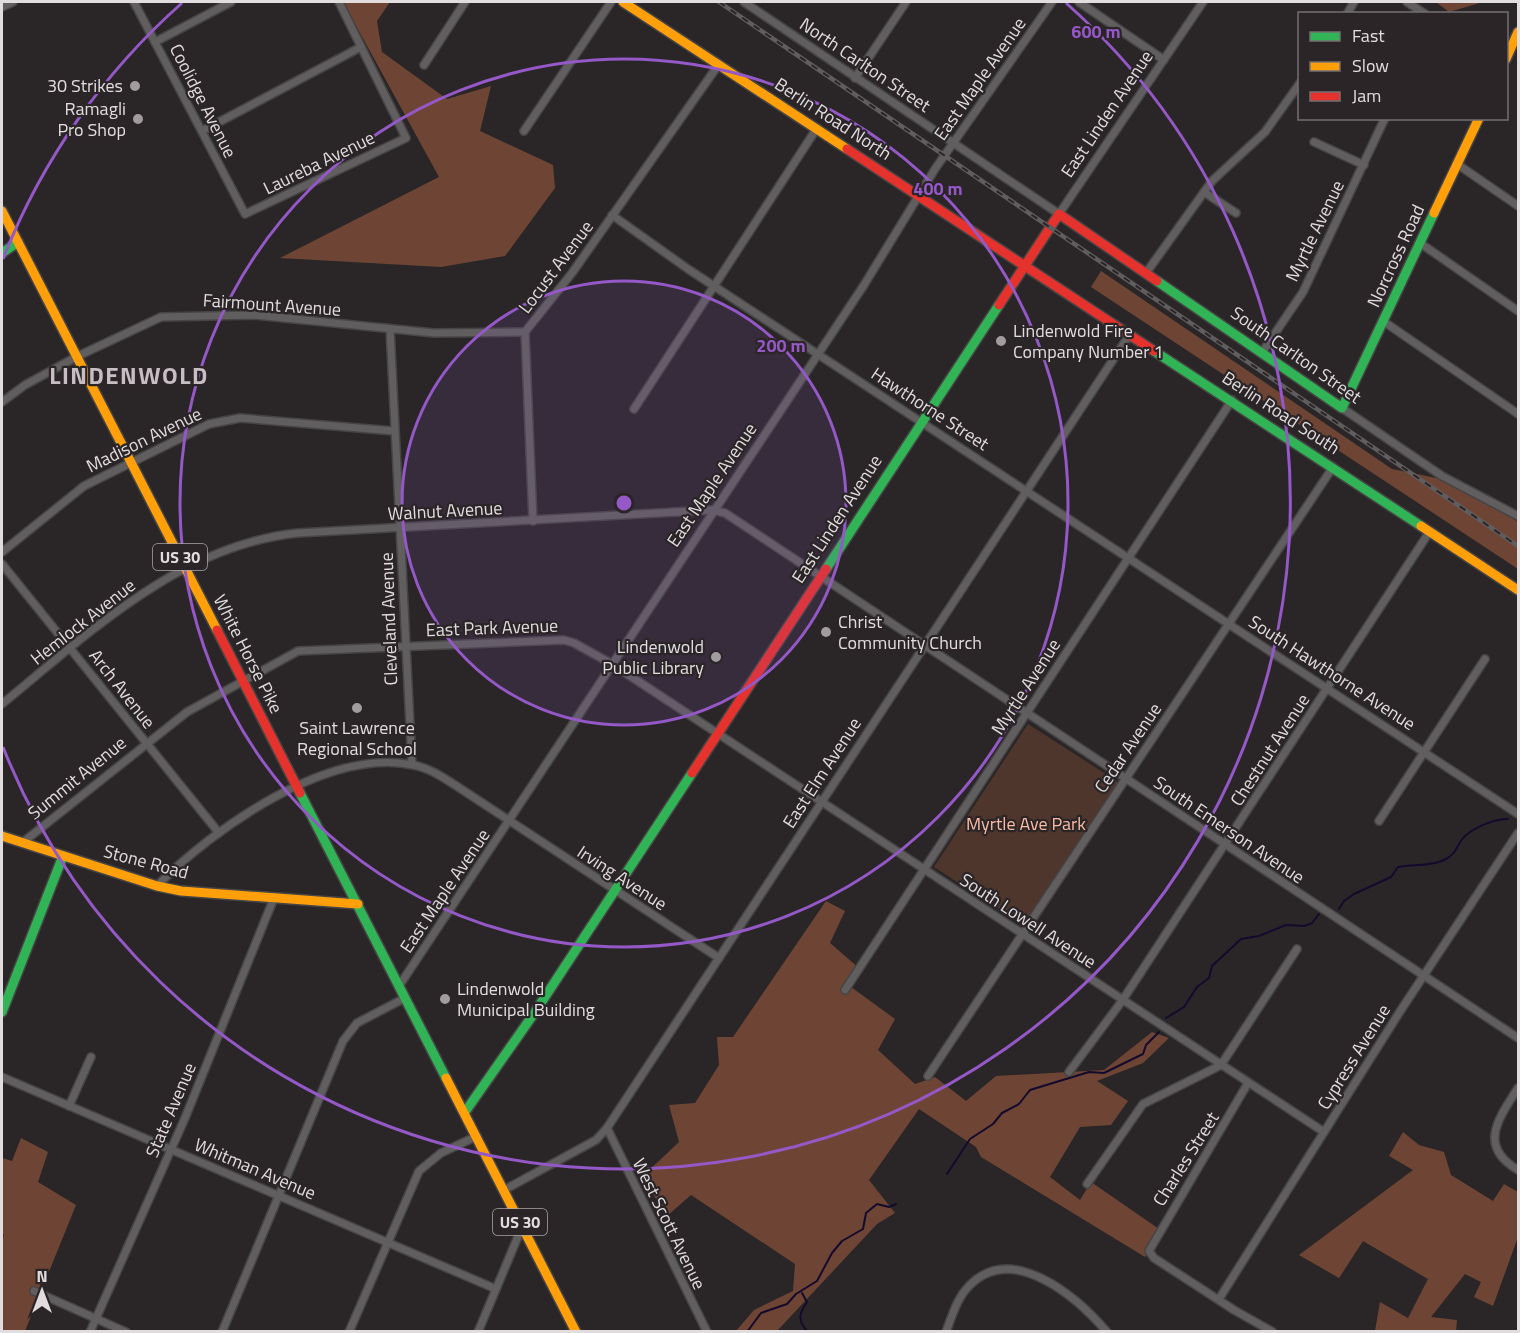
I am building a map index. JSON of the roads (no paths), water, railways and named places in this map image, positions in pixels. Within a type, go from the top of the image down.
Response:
[{"type":"main road","name":"Berlin Road North","points":[[623,2],[1024,264]]},
{"type":"main road","points":[[1508,54],[1518,32]]},
{"type":"main road","name":"Norcross Road","points":[[1342,408],[1478,120]]},
{"type":"main road","name":"White Horse Pike","points":[[2,211],[465,1112]]},
{"type":"main road","name":"East Linden Avenue","points":[[465,1112],[504,1057],[1059,214]]},
{"type":"main road","name":"South Carlton Street","points":[[1059,214],[1263,351],[1342,408]]},
{"type":"main road","points":[[2,253],[18,242]]},
{"type":"main road","name":"Berlin Road South","points":[[1024,264],[1518,590]]},
{"type":"main road","name":"Stone Road","points":[[2,836],[157,886],[182,891],[358,904]]},
{"type":"main road","points":[[2,1012],[63,856]]},
{"type":"main road","name":"US 30","points":[[465,1112],[576,1332]]},
{"type":"street","points":[[2,7],[13,2]]},
{"type":"street","name":"Coolidge Avenue","points":[[134,2],[245,214]]},
{"type":"street","points":[[155,42],[231,2]]},
{"type":"street","points":[[202,130],[362,47],[339,2]]},
{"type":"street","points":[[424,65],[465,2]]},
{"type":"street","points":[[524,130],[611,2]]},
{"type":"street","name":"North Carlton Street","points":[[744,2],[1059,214]]},
{"type":"street","points":[[754,9],[759,2]]},
{"type":"street","points":[[855,78],[906,2]]},
{"type":"street","name":"East Maple Avenue","points":[[399,986],[712,510],[818,354],[919,195],[1052,2]]},
{"type":"street","points":[[1079,2],[1164,60]]},
{"type":"street","name":"East Linden Avenue","points":[[1059,214],[1203,2]]},
{"type":"street","points":[[1407,2],[1422,12]]},
{"type":"street","name":"Laureba Avenue","points":[[245,214],[406,138],[362,47]]},
{"type":"street","name":"Locust Avenue","points":[[533,521],[525,332],[572,273],[719,64]]},
{"type":"street","points":[[1146,273],[1204,192],[1226,166],[1265,132],[1298,84]]},
{"type":"street","name":"Myrtle Avenue","points":[[1263,351],[1303,291],[1384,120]]},
{"type":"street","points":[[634,409],[818,128]]},
{"type":"street","points":[[1314,142],[1364,165]]},
{"type":"street","points":[[1457,164],[1518,206]]},
{"type":"street","points":[[1204,192],[1236,213]]},
{"type":"street","name":"Hawthorne Street","points":[[612,215],[715,286],[1129,557]]},
{"type":"street","points":[[1420,243],[1518,310]]},
{"type":"street","name":"Fairmount Avenue","points":[[2,402],[25,385],[150,320],[176,315],[253,315],[434,333],[525,332]]},
{"type":"street","points":[[1383,321],[1518,414]]},
{"type":"street","name":"Cleveland Avenue","points":[[390,329],[412,765]]},
{"type":"street","name":"East Elm Avenue","points":[[504,1190],[596,1140],[607,1128],[1130,334]]},
{"type":"street","name":"Myrtle Avenue","points":[[845,990],[1232,400]]},
{"type":"street","name":"South Carlton Street","points":[[1342,408],[1442,476],[1518,516]]},
{"type":"street","name":"Madison Avenue","points":[[2,552],[84,486],[201,427],[240,418],[394,431]]},
{"type":"street","name":"Cedar Avenue","points":[[928,1076],[1333,466]]},
{"type":"street","name":"Walnut Avenue","points":[[187,569],[242,543],[269,536],[712,510]]},
{"type":"street","name":"South Emerson Avenue","points":[[712,510],[725,513],[1125,780],[1518,1038]]},
{"type":"street","name":"Chestnut Avenue","points":[[1069,1072],[1122,1001],[1226,846],[1430,531]]},
{"type":"street","name":"South Hawthorne Avenue","points":[[1129,557],[1518,814]]},
{"type":"street","name":"Arch Avenue","points":[[2,564],[219,833]]},
{"type":"street","name":"Hemlock Avenue","points":[[2,704],[133,598],[187,569]]},
{"type":"street","name":"East Park Avenue","points":[[243,680],[298,651],[552,639],[570,642]]},
{"type":"street","name":"South Lowell Avenue","points":[[570,642],[612,664],[1324,1132]]},
{"type":"street","points":[[1379,821],[1426,753],[1485,659]]},
{"type":"street","name":"Summit Avenue","points":[[22,843],[145,743],[187,712],[243,680]]},
{"type":"street","points":[[157,886],[251,809],[345,768],[412,765]]},
{"type":"street","name":"Irving Avenue","points":[[412,765],[434,772],[718,958]]},
{"type":"street","name":"Cypress Avenue","points":[[1220,1299],[1324,1132],[1518,833]]},
{"type":"street","name":"State Avenue","points":[[90,1332],[170,1150],[274,898]]},
{"type":"street","points":[[1087,1184],[1143,1104],[1221,1065],[1296,949]]},
{"type":"street","points":[[222,1332],[348,1032],[357,1023],[405,998]]},
{"type":"street","points":[[69,1106],[91,1057]]},
{"type":"street","name":"Whitman Avenue","points":[[2,1077],[496,1289]]},
{"type":"street","name":"Charles Street","points":[[1220,1299],[1154,1258],[1149,1251],[1248,1083]]},
{"type":"street","points":[[1518,1088],[1496,1126],[1494,1141],[1499,1154],[1518,1170]]},
{"type":"street","name":"West Scott Avenue","points":[[607,1128],[706,1332]]},
{"type":"street","points":[[349,1332],[420,1171],[436,1157],[477,1136]]},
{"type":"street","points":[[478,1332],[522,1227]]},
{"type":"street","points":[[946,1332],[956,1306],[970,1285],[988,1272],[1000,1268],[1023,1271],[1073,1298],[1107,1332]]},
{"type":"street","points":[[34,1291],[126,1332]]},
{"type":"street","points":[[1220,1299],[1234,1310],[1273,1332]]},
{"type":"waterway","points":[[1339,909],[1344,901],[1354,894],[1391,877],[1398,867],[1433,864],[1444,860],[1455,851],[1462,839],[1474,830],[1491,822],[1508,819]]},
{"type":"waterway","points":[[1166,1018],[1184,1007],[1197,987],[1209,978],[1212,966],[1241,939],[1259,936],[1286,925],[1304,926],[1312,923],[1319,914]]},
{"type":"waterway","points":[[947,1174],[970,1139],[993,1124],[1002,1113],[1019,1104],[1030,1090],[1089,1072],[1104,1073],[1143,1054],[1146,1045],[1159,1032]]},
{"type":"waterway","points":[[747,1332],[761,1313],[787,1304],[796,1294],[817,1281],[832,1253],[842,1241],[863,1229],[866,1213],[877,1204],[889,1207],[896,1204]]},
{"type":"waterway","points":[[802,1293],[807,1302],[801,1313],[801,1321],[808,1332]]},
{"type":"railway","points":[[719,2],[1518,546]]},
{"type":"place","name":"30 Strikes","points":[[135,86]]},
{"type":"place","name":"Ramagli Pro Shop","points":[[138,119]]},
{"type":"place","name":"Lindenwold Fire Company Number 1","points":[[1001,341]]},
{"type":"place","name":"Christ Community Church","points":[[826,632]]},
{"type":"place","name":"Lindenwold Public Library","points":[[716,657]]},
{"type":"place","name":"Saint Lawrence Regional School","points":[[357,708]]},
{"type":"place","name":"Lindenwold Municipal Building","points":[[445,999]]},
{"type":"district","name":"LINDENWOLD","points":[[129,376]]},
{"type":"park label","name":"Myrtle Ave Park","points":[[1026,824]]}]
